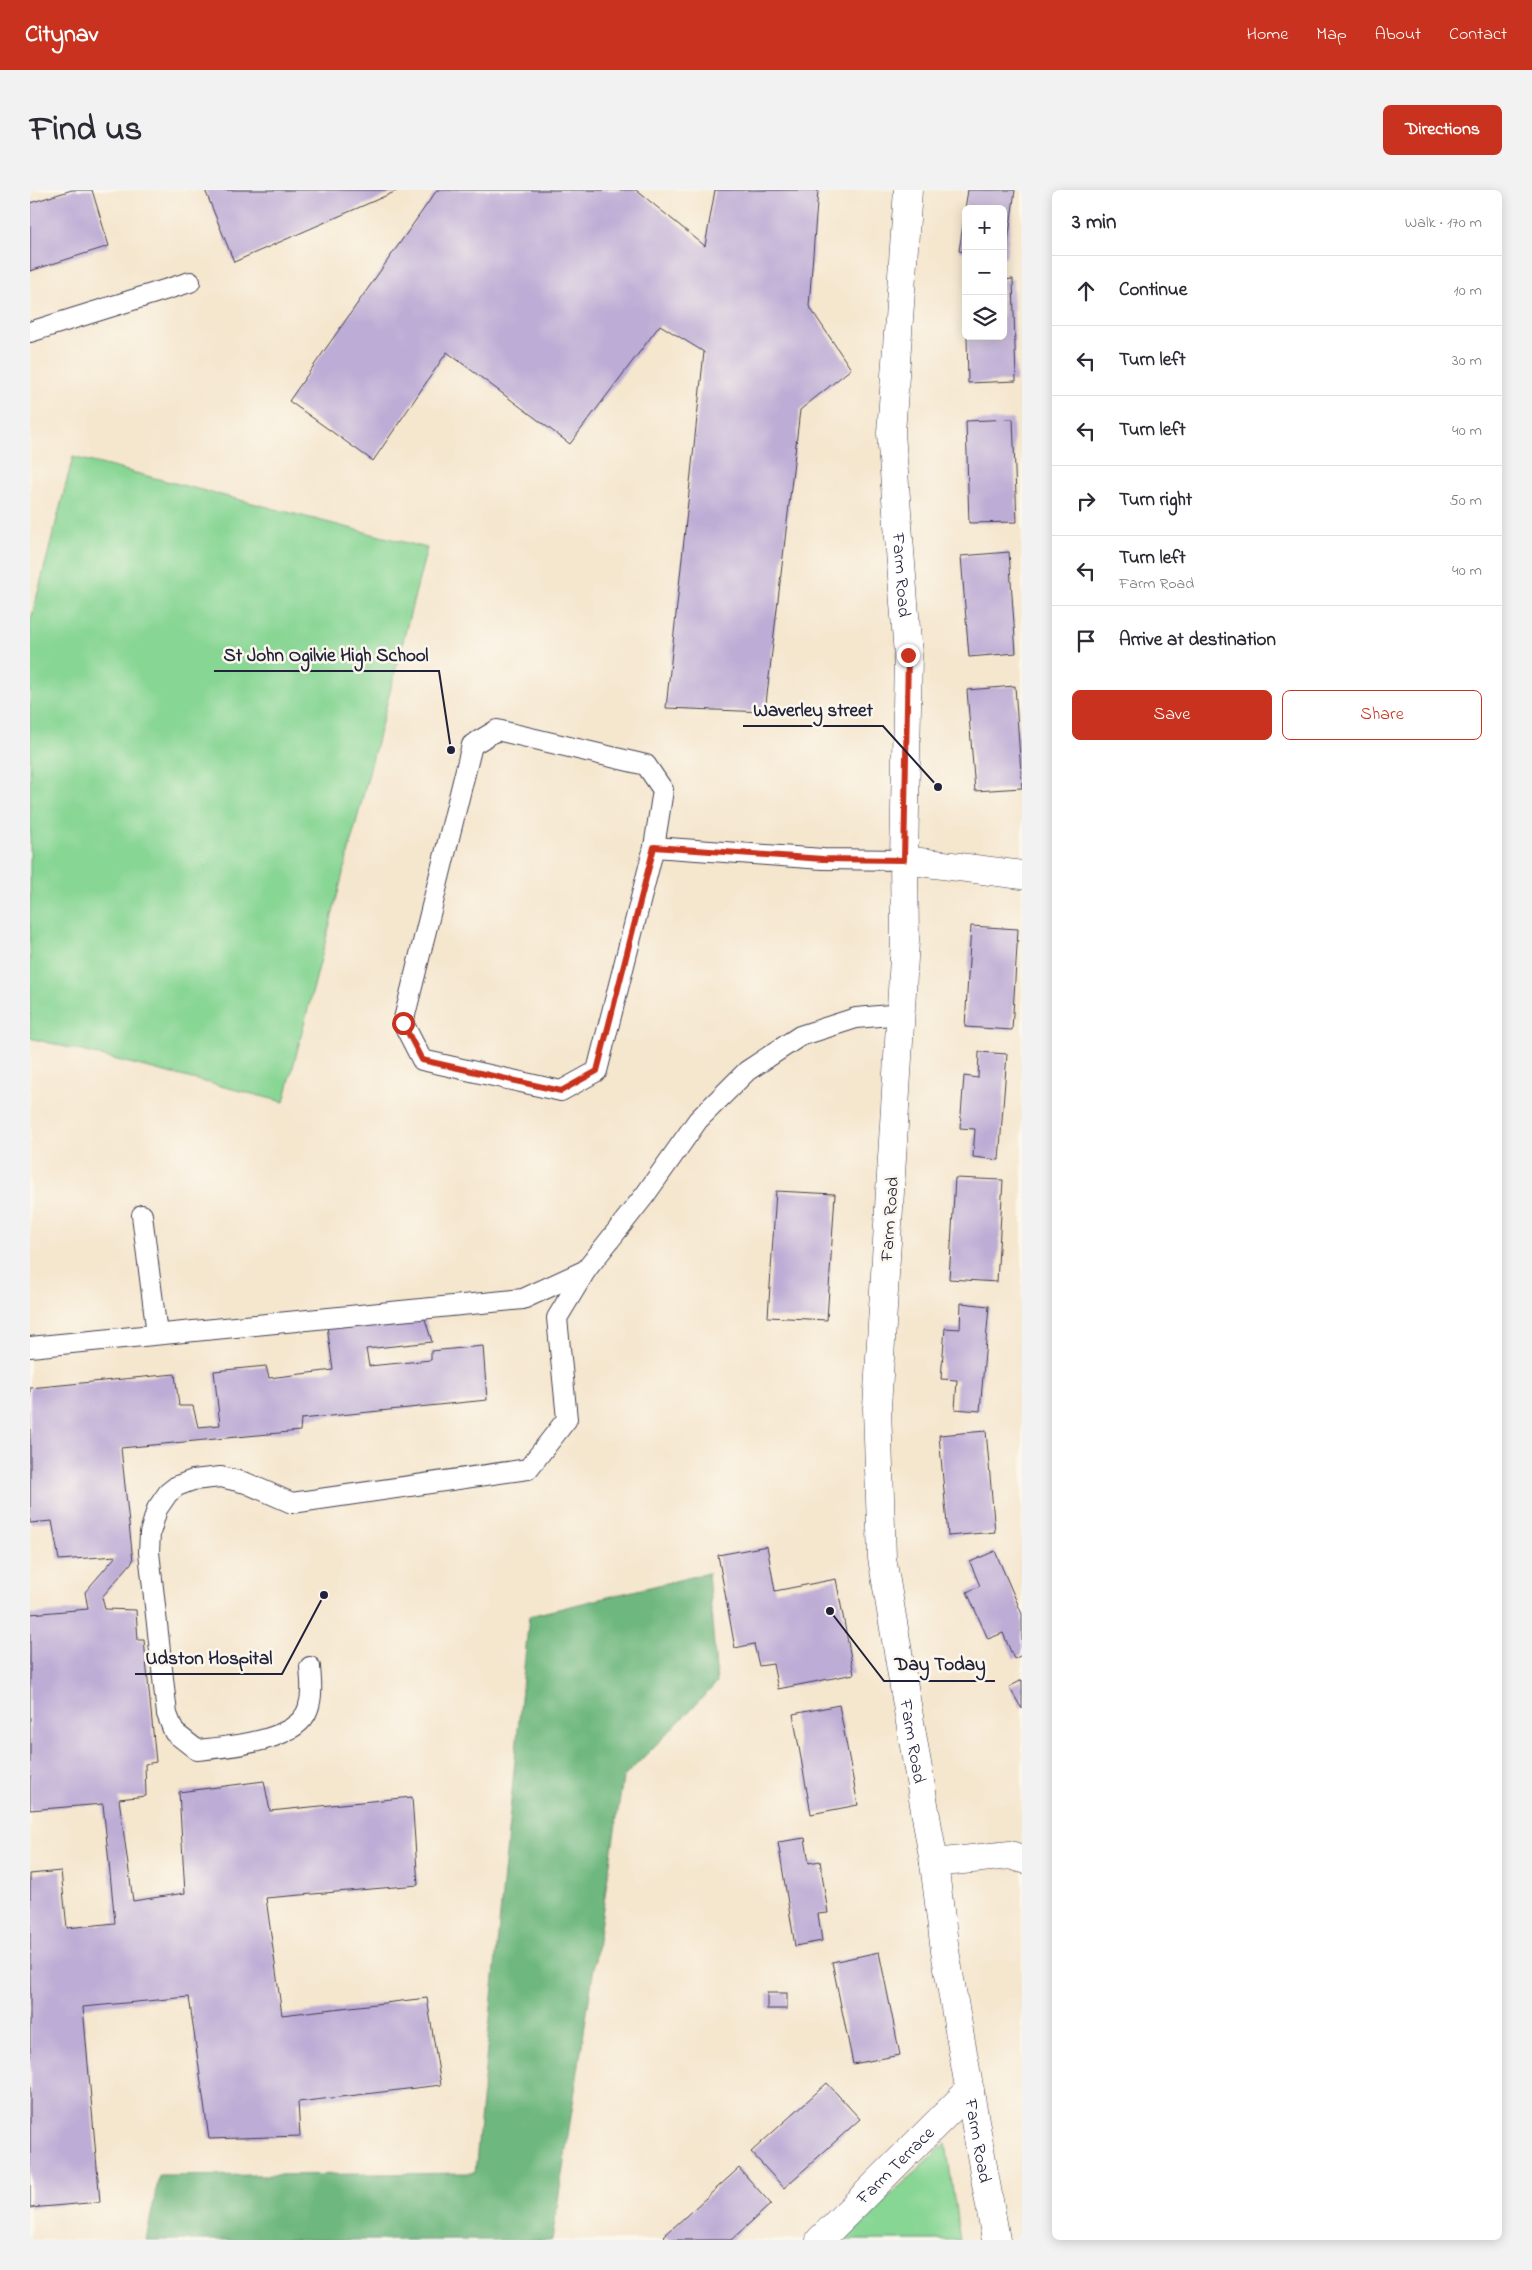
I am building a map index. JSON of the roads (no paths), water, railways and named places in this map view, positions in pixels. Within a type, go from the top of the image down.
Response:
[{"type":"street","name":"Farm Road","points":[[908,190],[891,433],[908,655],[904,860],[905,941],[902,1014],[877,1408],[881,1549],[934,1863],[945,1952],[996,2240]]},
{"type":"street","points":[[904,860],[1022,875]]},
{"type":"street","points":[[934,1863],[1010,1855],[1022,1859]]},
{"type":"street","name":"Farm Terrace","points":[[820,2240],[970,2090]]},
{"type":"lane","points":[[30,332],[190,282]]},
{"type":"lane","points":[[498,730],[646,765],[663,790],[654,847],[597,1071],[561,1091],[422,1060],[403,1023],[472,746],[498,730]]},
{"type":"lane","points":[[654,847],[823,859],[904,860]]},
{"type":"lane","points":[[310,1667],[312,1690],[308,1710],[299,1723],[286,1732],[235,1746],[197,1750],[174,1732],[167,1714],[161,1673],[149,1552],[150,1533],[157,1509],[168,1493],[177,1486],[194,1480],[221,1477],[246,1483],[292,1503],[528,1469],[567,1419],[558,1318],[586,1270],[646,1195],[698,1120],[747,1070],[800,1036],[856,1018],[902,1014]]},
{"type":"lane","points":[[142,1214],[157,1334]]},
{"type":"lane","points":[[30,1346],[523,1299],[586,1270]]},
{"type":"place","name":"St John Ogilvie High School","points":[[451,750]]},
{"type":"place","name":"Waverley street","points":[[938,787]]},
{"type":"place","name":"Udston Hospital","points":[[324,1595]]},
{"type":"place","name":"Day Today","points":[[830,1611]]}]
